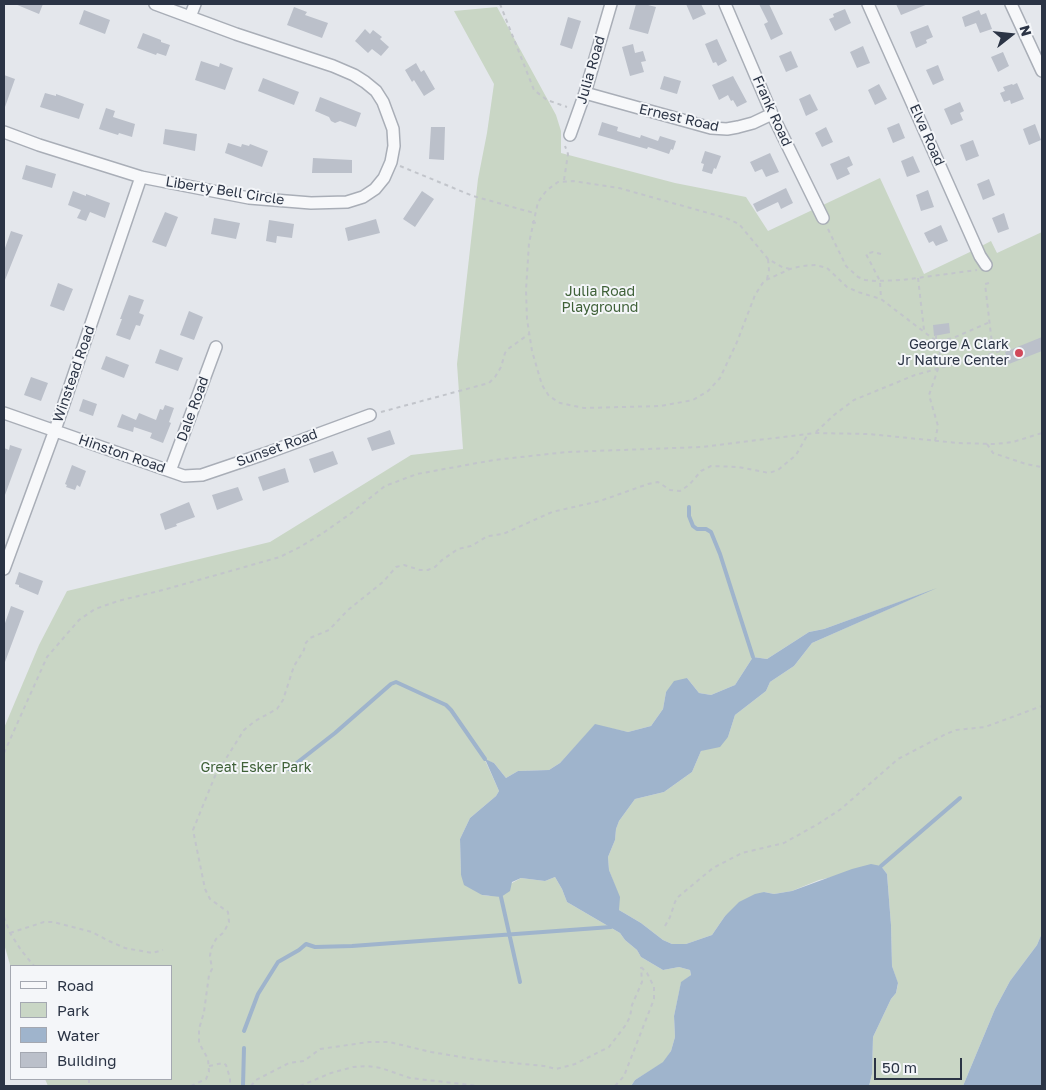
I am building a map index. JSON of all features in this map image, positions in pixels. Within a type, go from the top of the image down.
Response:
[{"type":"street","name":"Liberty Bell Circle","points":[[4,132],[39,146],[142,177],[248,198],[327,203],[347,202],[363,197],[375,189],[384,178],[391,162],[394,146],[393,129],[388,113],[376,91],[365,82],[334,66],[155,4]]},
{"type":"street","points":[[190,16],[195,4]]},
{"type":"street","name":"Julia Road","points":[[570,135],[585,93],[611,4]]},
{"type":"street","name":"Frank Road","points":[[725,4],[772,114],[823,218]]},
{"type":"street","name":"Elva Road","points":[[868,4],[984,267]]},
{"type":"street","points":[[1011,4],[1042,71]]},
{"type":"street","name":"Ernest Road","points":[[585,93],[711,128],[727,129],[738,127],[753,123],[772,114]]},
{"type":"street","name":"Winstead Road","points":[[4,569],[55,430],[142,177]]},
{"type":"street","name":"Dale Road","points":[[170,471],[216,347]]},
{"type":"street","name":"Hinston Road","points":[[4,413],[184,476]]},
{"type":"street","name":"Sunset Road","points":[[184,476],[202,475],[370,415]]},
{"type":"path","points":[[500,4],[534,90],[547,100],[579,111]]},
{"type":"path","points":[[564,180],[568,154],[565,146]]},
{"type":"path","points":[[391,162],[473,196],[534,213]]},
{"type":"path","points":[[790,269],[768,259],[739,224],[726,218],[619,188],[564,180],[547,190],[538,202],[529,242],[526,290],[529,334],[542,385],[549,396],[560,403],[584,408],[660,406],[686,402],[708,391],[720,378],[759,287],[767,279],[790,269],[811,265],[823,266],[851,289],[881,299],[936,340],[941,341],[953,338],[990,322]]},
{"type":"path","points":[[823,218],[840,254],[852,272],[865,280],[880,281],[918,278],[984,267]]},
{"type":"path","points":[[532,222],[538,223]]},
{"type":"path","points":[[881,254],[873,252],[866,254],[880,281],[881,299]]},
{"type":"path","points":[[767,279],[769,270],[768,259]]},
{"type":"path","points":[[918,278],[924,332]]},
{"type":"path","points":[[989,284],[985,284],[994,353]]},
{"type":"path","points":[[370,415],[489,384],[501,367],[508,349],[529,334]]},
{"type":"path","points":[[936,335],[936,340]]},
{"type":"path","points":[[935,441],[938,426],[929,395],[938,369],[941,341]]},
{"type":"path","points":[[815,433],[834,414],[854,400],[915,375],[1008,348]]},
{"type":"path","points":[[4,753],[47,657],[79,620],[95,609],[118,601],[280,557],[323,533],[350,514],[374,493],[400,479],[438,469],[549,454],[702,447],[815,433],[869,434],[987,444],[1013,442],[1042,433]]},
{"type":"path","points":[[191,1086],[206,1079],[209,1072],[208,1059],[199,1043],[199,1029],[204,1012],[209,975],[212,969],[211,949],[228,922],[228,912],[210,899],[205,889],[193,830],[215,776],[244,730],[255,721],[277,709],[283,700],[294,666],[310,638],[329,630],[348,610],[383,582],[396,567],[404,565],[420,570],[428,570],[435,567],[458,549],[471,546],[488,536],[503,534],[552,512],[600,501],[648,484],[658,482],[670,490],[680,491],[689,485],[701,471],[711,466],[769,472],[778,470],[796,455],[808,434]]},
{"type":"path","points":[[987,444],[994,454],[1042,467]]},
{"type":"path","points":[[665,926],[678,897],[714,868],[742,853],[784,843],[818,824],[848,803],[898,758],[956,730],[985,727],[1042,706]]},
{"type":"path","points":[[4,917],[10,933],[20,950],[33,965]]},
{"type":"path","points":[[10,933],[44,922],[53,922],[92,932],[125,948],[152,953],[163,950]]},
{"type":"path","points":[[251,1086],[256,1080],[290,1063],[304,1062],[320,1049],[369,1042],[389,1042],[473,1059],[556,1068],[575,1064],[609,1047],[625,1026],[642,982],[641,967],[647,973],[654,986],[654,999],[624,1076],[614,1086]]},
{"type":"path","points":[[209,1066],[223,1063],[226,1065],[230,1086]]},
{"type":"path","points":[[300,1086],[331,1073],[353,1067],[367,1066],[381,1068],[410,1078],[479,1086]]},
{"type":"green space","name":"Great Esker Park","points":[[497,7],[556,115],[561,131],[561,153],[675,183],[746,197],[768,231],[880,178],[924,274],[991,241],[997,253],[1042,232],[1042,933],[1037,945],[1010,981],[995,1009],[963,1086],[869,1086],[872,1074],[873,1037],[891,999],[896,993],[898,984],[892,966],[887,874],[881,866],[819,880],[792,891],[774,894],[764,892],[725,916],[712,935],[686,944],[672,944],[619,910],[619,897],[609,870],[608,857],[615,840],[619,821],[635,799],[664,792],[692,772],[701,751],[728,737],[735,715],[766,691],[770,682],[794,666],[812,643],[927,592],[824,629],[809,632],[767,659],[753,657],[735,685],[711,695],[699,693],[687,678],[666,692],[663,709],[651,726],[628,732],[595,725],[560,763],[549,770],[518,771],[506,778],[494,763],[485,760],[499,791],[496,796],[470,818],[460,839],[461,875],[482,895],[489,896],[521,878],[545,881],[555,877],[567,902],[620,933],[637,950],[641,957],[663,970],[679,967],[690,970],[691,975],[681,983],[674,1016],[675,1037],[671,1051],[664,1062],[635,1080],[631,1086],[48,1086],[45,1080],[172,1080],[172,965],[10,965],[4,944],[4,728],[39,645],[67,591],[270,542],[411,455],[463,449],[457,364],[478,179],[494,84],[454,11]]},
{"type":"water","points":[[937,588],[812,643],[794,666],[770,682],[766,691],[735,715],[728,737],[720,747],[701,751],[692,772],[664,792],[635,799],[619,821],[615,840],[608,857],[609,870],[620,897],[619,910],[672,944],[686,944],[712,935],[725,916],[739,902],[755,894],[764,892],[774,894],[792,891],[852,869],[871,864],[881,866],[887,874],[892,966],[898,983],[896,993],[891,999],[873,1037],[872,1074],[869,1086],[631,1086],[635,1080],[663,1062],[671,1051],[675,1037],[674,1016],[681,982],[691,975],[690,970],[679,967],[663,970],[641,957],[637,950],[620,933],[567,902],[555,877],[545,881],[521,878],[512,882],[510,891],[501,897],[482,895],[464,885],[461,875],[460,839],[470,818],[496,796],[499,791],[485,759],[494,763],[506,778],[518,771],[549,770],[560,763],[595,724],[628,732],[651,726],[663,709],[666,692],[674,681],[687,678],[699,693],[711,695],[735,685],[753,657],[767,659],[809,632],[824,629]]},
{"type":"water","points":[[1042,933],[1042,1086],[963,1086],[995,1009],[1010,981],[1037,945]]},
{"type":"building","points":[[15,4],[43,4],[39,14]]},
{"type":"building","points":[[636,4],[656,7],[648,34],[629,29]]},
{"type":"building","points":[[686,4],[701,4],[706,14],[693,20]]},
{"type":"building","points":[[759,4],[769,4],[783,34],[771,40],[764,24],[768,22]]},
{"type":"building","points":[[896,4],[928,4],[901,15]]},
{"type":"building","points":[[294,7],[307,12],[305,15],[328,23],[322,38],[287,25]]},
{"type":"building","points":[[845,9],[851,23],[835,31],[829,19],[834,17],[833,14]]},
{"type":"building","points":[[84,10],[110,20],[105,34],[79,24]]},
{"type":"building","points":[[979,10],[981,15],[986,13],[992,29],[980,33],[976,23],[965,27],[962,17]]},
{"type":"building","points":[[568,17],[581,21],[572,49],[560,45]]},
{"type":"building","points":[[928,25],[933,37],[926,40],[927,43],[916,48],[910,32]]},
{"type":"building","points":[[365,29],[370,34],[373,30],[382,37],[380,39],[389,47],[381,56],[372,49],[368,53],[355,41]]},
{"type":"building","points":[[143,33],[170,45],[166,56],[157,53],[156,55],[137,48]]},
{"type":"building","points":[[717,39],[727,61],[718,66],[716,62],[713,63],[705,44]]},
{"type":"building","points":[[633,44],[635,53],[643,51],[646,61],[641,62],[644,72],[630,76],[622,47]]},
{"type":"building","points":[[863,46],[870,63],[857,68],[850,52]]},
{"type":"building","points":[[791,51],[798,67],[786,72],[779,56]]},
{"type":"building","points":[[1003,52],[1009,66],[998,72],[991,57]]},
{"type":"building","points":[[201,61],[219,67],[220,63],[233,68],[225,90],[195,80]]},
{"type":"building","points":[[416,63],[421,72],[424,70],[435,89],[424,96],[405,70]]},
{"type":"building","points":[[938,65],[944,80],[933,85],[926,70]]},
{"type":"building","points":[[4,75],[15,79],[5,107],[4,107]]},
{"type":"building","points":[[664,76],[681,81],[677,94],[660,89]]},
{"type":"building","points":[[733,76],[747,102],[737,107],[728,95],[719,100],[712,85]]},
{"type":"building","points":[[263,78],[299,92],[294,105],[258,91]]},
{"type":"building","points":[[1017,83],[1024,99],[1011,104],[1010,100],[1004,102],[1000,93],[1005,91],[1003,87]]},
{"type":"building","points":[[879,84],[887,99],[875,105],[868,90]]},
{"type":"building","points":[[45,93],[56,96],[56,94],[84,104],[79,119],[40,107]]},
{"type":"building","points":[[810,94],[818,110],[806,116],[799,99]]},
{"type":"building","points":[[320,97],[361,113],[356,127],[340,121],[335,123],[329,117],[315,111]]},
{"type":"building","points":[[960,102],[964,111],[960,113],[963,120],[951,125],[944,109]]},
{"type":"building","points":[[106,108],[115,111],[113,117],[135,124],[132,137],[99,129]]},
{"type":"building","points":[[602,122],[618,127],[617,131],[640,138],[641,135],[658,141],[660,136],[676,141],[673,150],[671,149],[669,154],[648,147],[647,149],[598,135]]},
{"type":"building","points":[[899,123],[905,138],[893,143],[887,128]]},
{"type":"building","points":[[1035,124],[1041,140],[1029,145],[1023,129]]},
{"type":"building","points":[[431,127],[445,127],[444,160],[429,159]]},
{"type":"building","points":[[826,127],[833,142],[822,147],[815,133]]},
{"type":"building","points":[[165,129],[197,134],[195,151],[163,144]]},
{"type":"building","points":[[973,140],[979,156],[966,161],[960,145]]},
{"type":"building","points":[[228,143],[241,147],[242,144],[249,146],[250,144],[268,151],[262,167],[225,153]]},
{"type":"building","points":[[705,151],[721,156],[712,174],[702,171],[704,164],[701,163]]},
{"type":"building","points":[[770,153],[779,172],[766,177],[762,169],[755,172],[750,162]]},
{"type":"building","points":[[849,156],[853,165],[847,168],[850,174],[837,180],[830,164]]},
{"type":"building","points":[[913,156],[920,172],[907,177],[901,161]]},
{"type":"building","points":[[313,158],[352,160],[352,173],[312,173]]},
{"type":"building","points":[[26,165],[56,174],[52,188],[22,179]]},
{"type":"building","points":[[989,179],[995,195],[983,200],[977,184]]},
{"type":"building","points":[[786,188],[793,203],[781,209],[778,202],[757,212],[753,204]]},
{"type":"building","points":[[928,190],[934,207],[921,211],[916,195]]},
{"type":"building","points":[[73,191],[110,203],[105,218],[90,212],[86,221],[77,218],[81,210],[68,205]]},
{"type":"building","points":[[422,191],[434,199],[415,227],[403,219]]},
{"type":"building","points":[[165,212],[178,217],[166,247],[152,242]]},
{"type":"building","points":[[1004,213],[1009,229],[998,233],[992,218]]},
{"type":"building","points":[[214,218],[240,223],[236,239],[211,234]]},
{"type":"building","points":[[376,219],[380,233],[348,241],[345,228]]},
{"type":"building","points":[[269,220],[294,224],[292,238],[277,236],[276,243],[266,241]]},
{"type":"building","points":[[941,225],[948,241],[936,246],[933,241],[929,243],[924,233]]},
{"type":"building","points":[[11,231],[23,235],[5,280],[4,251]]},
{"type":"building","points":[[58,283],[73,289],[64,311],[50,306]]},
{"type":"building","points":[[129,295],[144,300],[139,313],[144,315],[140,326],[136,325],[130,340],[116,335]]},
{"type":"building","points":[[189,311],[203,317],[194,340],[180,335]]},
{"type":"building","points":[[949,323],[950,333],[934,336],[933,325]]},
{"type":"building","name":"George A Clark Jr Nature Center","points":[[1042,337],[1042,351],[1009,364],[1005,352]]},
{"type":"building","points":[[160,349],[183,358],[178,371],[155,363]]},
{"type":"building","points":[[106,356],[129,365],[124,378],[101,369]]},
{"type":"building","points":[[31,377],[48,383],[41,401],[24,395]]},
{"type":"building","points":[[83,399],[97,404],[93,416],[79,411]]},
{"type":"building","points":[[165,405],[174,408],[169,422],[171,423],[163,443],[150,438],[152,433],[134,427],[133,432],[117,427],[122,414],[136,420],[139,413],[156,420],[160,409],[163,410]]},
{"type":"building","points":[[390,430],[395,444],[372,451],[367,438]]},
{"type":"building","points":[[10,445],[22,449],[4,495],[4,448],[9,450]]},
{"type":"building","points":[[333,451],[338,464],[314,473],[309,459]]},
{"type":"building","points":[[72,465],[86,471],[80,487],[77,485],[75,490],[66,487],[67,485],[65,484]]},
{"type":"building","points":[[285,468],[289,482],[263,491],[258,477]]},
{"type":"building","points":[[238,487],[243,500],[217,510],[212,495]]},
{"type":"building","points":[[189,502],[195,517],[165,530],[160,514]]},
{"type":"building","points":[[19,572],[43,581],[38,595],[15,584]]},
{"type":"building","points":[[11,606],[24,611],[5,662],[4,626]]},
{"type":"waterway","points":[[689,507],[689,516],[693,526],[697,529],[706,529],[711,532],[720,554],[753,657]]},
{"type":"waterway","points":[[289,769],[335,733],[391,684],[396,682],[446,705],[485,759]]},
{"type":"waterway","points":[[881,866],[960,798]]},
{"type":"waterway","points":[[501,897],[520,982]]},
{"type":"waterway","points":[[244,1031],[258,994],[278,962],[306,944],[315,947],[352,946],[611,927]]},
{"type":"waterway","points":[[243,1086],[244,1048]]},
{"type":"place","name":"George A Clark Jr Nature Center","points":[[1019,353]]},
{"type":"park label","name":"Julia Road Playground","points":[[600,300]]}]
